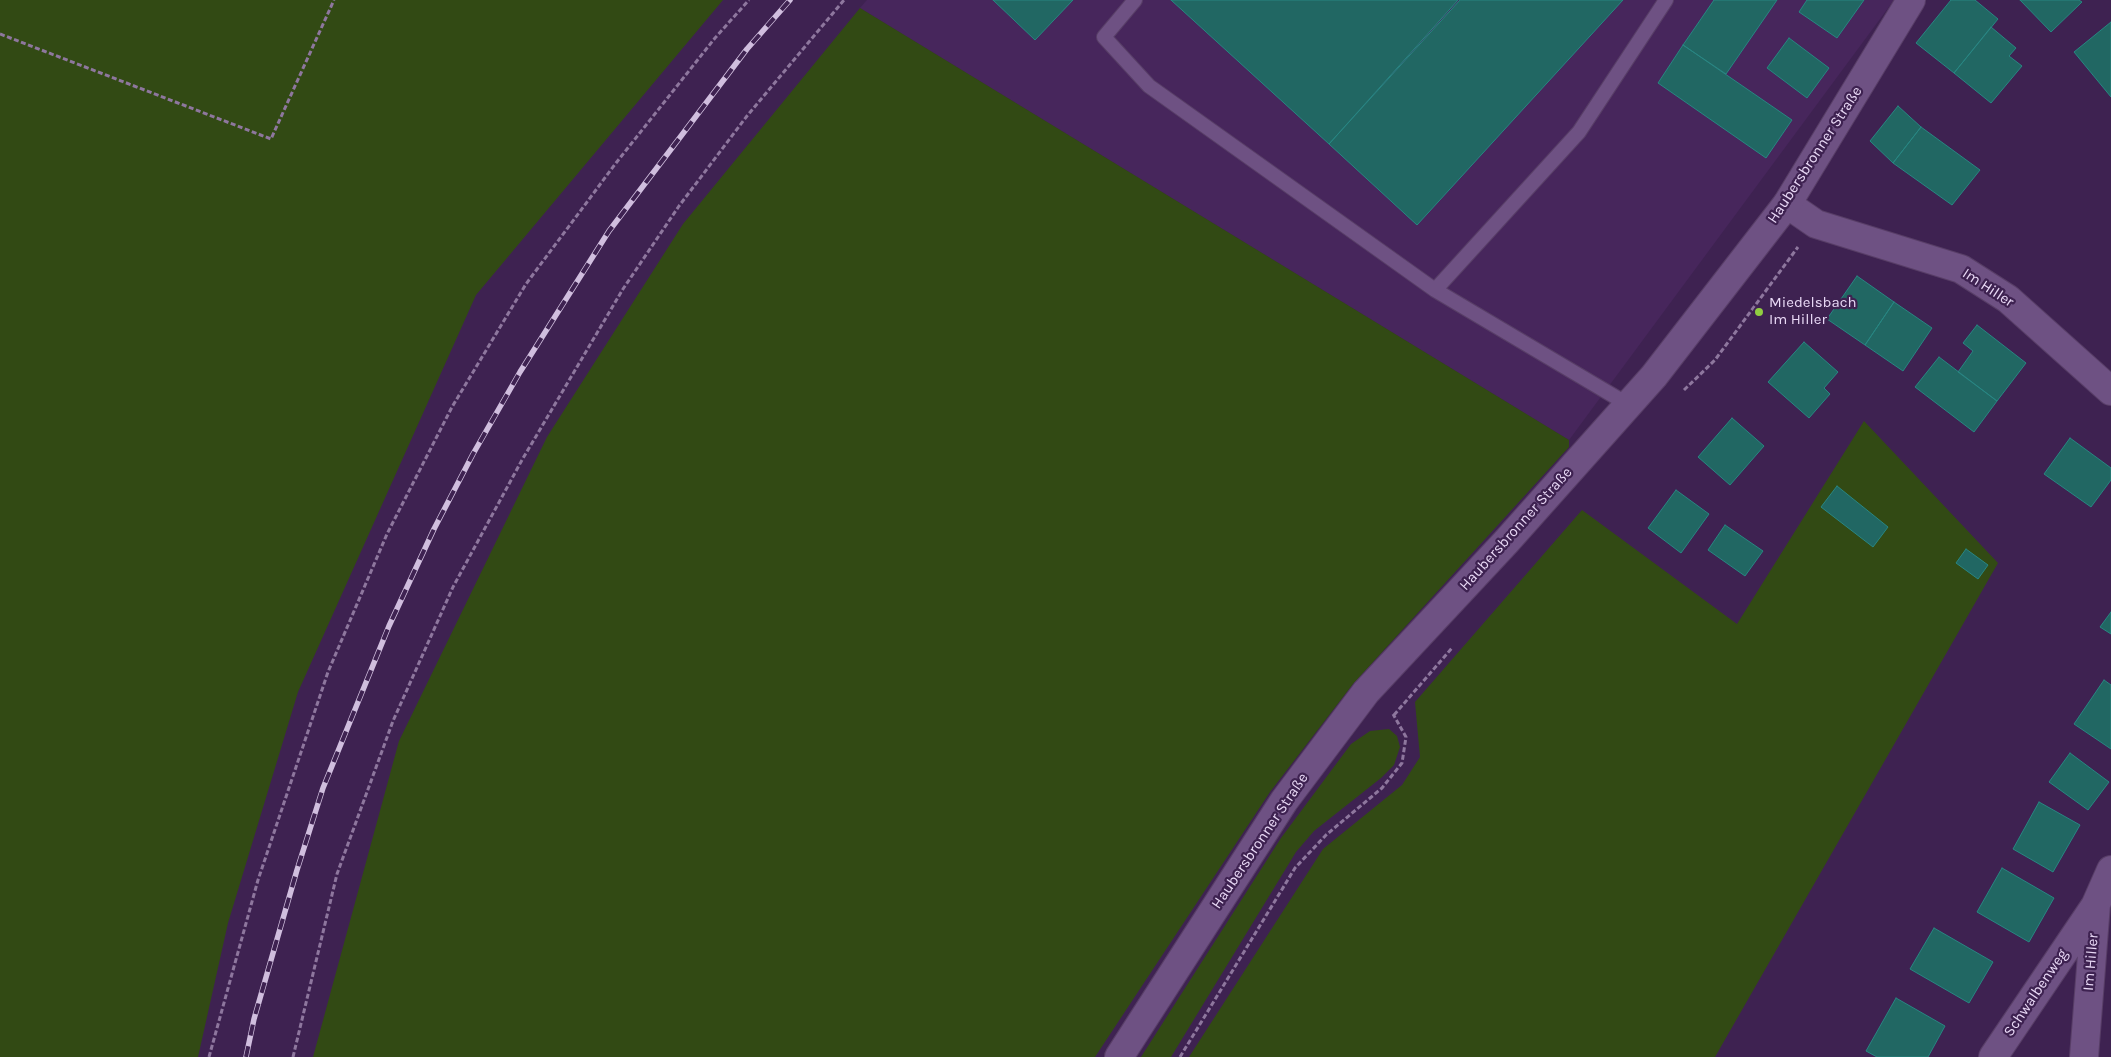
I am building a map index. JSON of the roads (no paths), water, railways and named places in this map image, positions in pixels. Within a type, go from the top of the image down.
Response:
[{"type":"main road","name":"Haubersbronner Straße","points":[[1119,1057],[1284,801],[1366,692],[1506,542],[1629,405],[1654,376],[1787,204],[1912,0]]},
{"type":"main road","name":"Im Hiller","points":[[1787,204],[1816,224],[1961,269],[2008,299],[2111,391]]},
{"type":"main road","name":"Im Hiller","points":[[2084,1057],[2096,904],[2111,870]]},
{"type":"main road","name":"Schwalbenweg","points":[[1994,1057],[2096,904]]},
{"type":"lane","points":[[1134,0],[1104,37],[1149,86],[1435,290],[1629,405]]},
{"type":"lane","points":[[1435,290],[1579,132],[1666,0]]},
{"type":"railway","points":[[246,1057],[254,1019],[323,788],[389,626],[434,529],[473,454],[520,372],[609,231],[747,49],[790,0]]},
{"type":"place","name":"Miedelsbach Im Hiller","points":[[1759,312]]}]
